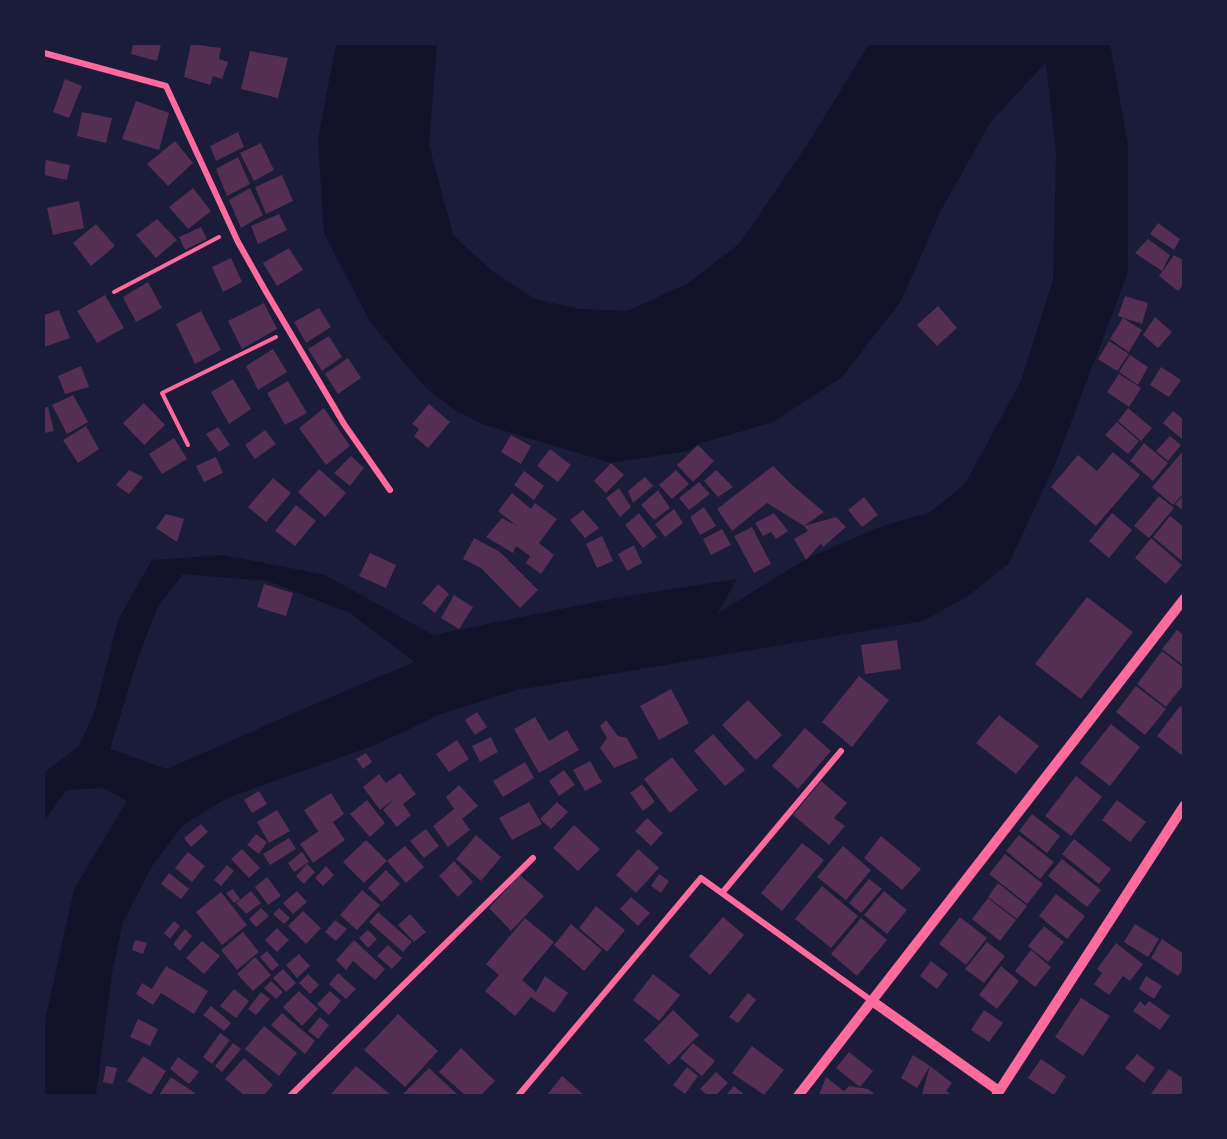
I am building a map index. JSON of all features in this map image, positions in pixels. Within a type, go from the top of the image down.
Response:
[{"type":"street","points":[[44,53],[166,86],[233,230],[288,332],[344,424],[390,490]]},
{"type":"street","points":[[798,1095],[1184,599]]},
{"type":"street","points":[[722,893],[841,751]]},
{"type":"street","points":[[518,1095],[701,878],[1000,1094],[1184,806]]},
{"type":"street","points":[[291,1095],[533,858]]},
{"type":"path","points":[[114,292],[233,230]]},
{"type":"path","points":[[188,445],[162,393],[288,332]]},
{"type":"shaded area","points":[[336,44],[437,44],[429,145],[453,235],[492,271],[535,299],[580,309],[627,311],[687,284],[740,243],[809,142],[869,44],[1110,44],[1128,145],[1128,272],[1056,462],[1009,563],[968,596],[923,621],[517,690],[441,714],[375,745],[227,798],[183,825],[152,866],[123,922],[112,973],[96,1095],[44,1095],[44,1026],[74,889],[127,801],[103,788],[66,790],[44,821],[44,773],[79,746],[95,711],[118,620],[152,560],[223,555],[325,575],[433,635],[616,598],[737,579],[717,614],[806,559],[882,526],[929,513],[965,484],[1021,381],[1053,280],[1056,154],[1046,62],[990,123],[941,210],[901,301],[842,377],[773,422],[698,444],[688,451],[611,463],[482,424],[455,410],[426,388],[370,322],[324,233],[318,139]],"holes":[[[183,574],[268,581],[350,613],[415,662],[167,769],[110,749],[137,661],[157,608]]]},
{"type":"building","points":[[133,44],[161,44],[157,61],[131,54]]},
{"type":"building","points":[[191,44],[221,48],[219,59],[228,62],[222,79],[213,76],[210,85],[184,77]]},
{"type":"building","points":[[250,51],[288,58],[278,98],[241,89]]},
{"type":"building","points":[[65,79],[82,86],[69,118],[53,112]]},
{"type":"building","points":[[136,101],[169,113],[159,150],[122,139]]},
{"type":"building","points":[[82,112],[112,118],[106,143],[77,136]]},
{"type":"building","points":[[238,132],[244,147],[216,161],[210,146]]},
{"type":"building","points":[[175,141],[193,163],[168,186],[147,164]]},
{"type":"building","points":[[261,143],[274,170],[254,181],[240,153]]},
{"type":"building","points":[[238,157],[250,184],[227,196],[216,169]]},
{"type":"building","points":[[46,160],[70,165],[67,180],[44,175]]},
{"type":"building","points":[[282,175],[293,201],[266,214],[255,187]]},
{"type":"building","points":[[193,188],[211,211],[188,229],[169,207]]},
{"type":"building","points":[[250,188],[263,215],[241,228],[229,200]]},
{"type":"building","points":[[79,201],[84,228],[53,235],[47,208]]},
{"type":"building","points":[[279,214],[287,230],[258,244],[251,226]]},
{"type":"building","points":[[157,219],[177,240],[156,258],[136,235]]},
{"type":"building","points":[[1158,223],[1180,239],[1174,250],[1150,234]]},
{"type":"building","points":[[96,224],[115,246],[91,266],[73,243]]},
{"type":"building","points":[[201,227],[207,239],[185,250],[179,237]]},
{"type":"building","points":[[1148,239],[1170,255],[1162,271],[1135,253]]},
{"type":"building","points":[[289,248],[303,270],[277,286],[263,263]]},
{"type":"building","points":[[1174,255],[1184,261],[1184,284],[1178,291],[1159,276]]},
{"type":"building","points":[[231,258],[242,282],[223,292],[212,267]]},
{"type":"building","points":[[148,282],[162,308],[136,322],[123,297]]},
{"type":"building","points":[[105,295],[124,328],[97,343],[77,311]]},
{"type":"building","points":[[1125,296],[1148,303],[1142,324],[1118,316]]},
{"type":"building","points":[[264,303],[277,329],[242,349],[228,321]]},
{"type":"building","points":[[938,306],[957,328],[937,346],[917,325]]},
{"type":"building","points":[[319,308],[331,327],[306,343],[294,322]]},
{"type":"building","points":[[59,310],[70,338],[44,347],[44,315]]},
{"type":"building","points":[[201,311],[221,350],[195,364],[176,324]]},
{"type":"building","points":[[1155,317],[1172,332],[1158,348],[1143,335]]},
{"type":"building","points":[[1123,318],[1142,330],[1129,352],[1110,339]]},
{"type":"building","points":[[329,336],[342,357],[322,371],[308,349]]},
{"type":"building","points":[[1109,341],[1129,354],[1117,371],[1098,359]]},
{"type":"building","points":[[273,349],[287,372],[258,390],[246,366]]},
{"type":"building","points":[[1130,355],[1148,367],[1138,385],[1119,372]]},
{"type":"building","points":[[348,358],[361,378],[338,394],[325,374]]},
{"type":"building","points":[[81,366],[89,387],[65,394],[58,376]]},
{"type":"building","points":[[1161,367],[1181,380],[1169,397],[1150,385]]},
{"type":"building","points":[[1119,374],[1141,388],[1129,407],[1107,392]]},
{"type":"building","points":[[233,379],[251,409],[229,424],[211,392]]},
{"type":"building","points":[[288,381],[307,413],[285,425],[267,393]]},
{"type":"building","points":[[73,395],[88,422],[67,434],[52,405]]},
{"type":"building","points":[[144,403],[165,425],[144,445],[123,423]]},
{"type":"building","points":[[429,404],[450,422],[428,448],[414,436],[419,429],[412,424]]},
{"type":"building","points":[[48,407],[54,431],[44,433],[44,408]]},
{"type":"building","points":[[324,408],[350,446],[326,465],[299,428]]},
{"type":"building","points":[[1128,408],[1152,428],[1141,441],[1118,421]]},
{"type":"building","points":[[1173,411],[1184,420],[1184,441],[1163,423]]},
{"type":"building","points":[[1117,422],[1139,441],[1128,454],[1105,435]]},
{"type":"building","points":[[86,426],[99,449],[78,463],[63,440]]},
{"type":"building","points":[[218,427],[230,445],[219,452],[206,434]]},
{"type":"building","points":[[265,430],[276,444],[255,459],[245,445]]},
{"type":"building","points":[[511,435],[531,446],[521,464],[501,452]]},
{"type":"building","points":[[1170,436],[1181,445],[1168,461],[1156,451]]},
{"type":"building","points":[[174,438],[187,459],[162,474],[149,454]]},
{"type":"building","points":[[1144,443],[1168,463],[1153,481],[1130,461]]},
{"type":"building","points":[[698,445],[714,461],[693,482],[677,465]]},
{"type":"building","points":[[550,449],[571,465],[558,482],[537,466]]},
{"type":"building","points":[[1184,450],[1184,493],[1173,505],[1152,487]]},
{"type":"building","points":[[1113,452],[1140,475],[1096,526],[1051,487],[1078,455],[1097,471]]},
{"type":"building","points":[[351,456],[364,468],[350,486],[334,473]]},
{"type":"building","points":[[216,457],[223,473],[204,482],[196,466]]},
{"type":"building","points":[[611,463],[624,475],[606,493],[594,481]]},
{"type":"building","points":[[773,466],[824,512],[804,526],[767,503],[732,531],[717,509]]},
{"type":"building","points":[[319,469],[346,493],[325,517],[298,492]]},
{"type":"building","points":[[129,470],[143,477],[129,494],[116,485]]},
{"type":"building","points":[[676,470],[689,484],[672,499],[659,485]]},
{"type":"building","points":[[716,470],[733,487],[718,497],[704,481]]},
{"type":"building","points":[[524,471],[544,486],[534,500],[514,485]]},
{"type":"building","points":[[645,477],[653,486],[633,503],[628,491]]},
{"type":"building","points":[[273,478],[291,493],[266,522],[248,507]]},
{"type":"building","points":[[699,482],[710,494],[689,510],[679,498]]},
{"type":"building","points":[[619,488],[631,507],[620,517],[606,498]]},
{"type":"building","points":[[658,490],[670,508],[654,520],[641,505]]},
{"type":"building","points":[[512,493],[531,509],[535,503],[557,519],[539,543],[554,555],[541,574],[526,563],[530,556],[516,546],[513,553],[486,537],[502,518],[517,526],[498,511]]},
{"type":"building","points":[[1184,495],[1184,511],[1175,504]]},
{"type":"building","points":[[1159,496],[1174,508],[1149,538],[1134,526]]},
{"type":"building","points":[[864,497],[878,515],[862,527],[848,510]]},
{"type":"building","points":[[296,505],[316,521],[295,546],[275,531]]},
{"type":"building","points":[[704,507],[716,526],[700,535],[690,517]]},
{"type":"building","points":[[674,509],[683,523],[665,537],[655,524]]},
{"type":"building","points":[[583,510],[599,528],[585,538],[570,520]]},
{"type":"building","points":[[639,513],[657,537],[643,548],[625,525]]},
{"type":"building","points":[[774,513],[788,531],[776,539],[771,532],[763,536],[755,523]]},
{"type":"building","points":[[1112,513],[1132,530],[1109,558],[1089,541]]},
{"type":"building","points":[[166,514],[184,519],[177,542],[156,528]]},
{"type":"building","points":[[1170,516],[1184,527],[1184,558],[1182,561],[1153,537]]},
{"type":"building","points":[[836,517],[846,527],[823,547],[821,543],[806,560],[794,539],[808,531],[804,526]]},
{"type":"building","points":[[752,527],[771,564],[754,573],[734,536]]},
{"type":"building","points":[[722,529],[731,545],[711,555],[703,539]]},
{"type":"building","points":[[602,536],[613,561],[597,568],[586,544]]},
{"type":"building","points":[[474,538],[500,552],[538,590],[520,608],[481,568],[463,559]]},
{"type":"building","points":[[1151,538],[1182,565],[1166,584],[1135,558]]},
{"type":"building","points":[[634,545],[642,563],[627,571],[618,554]]},
{"type":"building","points":[[370,553],[396,565],[386,588],[359,576]]},
{"type":"building","points":[[264,584],[293,593],[286,616],[257,607]]},
{"type":"building","points":[[438,584],[449,594],[435,613],[422,603]]},
{"type":"building","points":[[454,595],[473,607],[459,629],[441,618]]},
{"type":"building","points":[[1087,597],[1133,632],[1081,699],[1035,664]]},
{"type":"building","points":[[1177,630],[1184,635],[1184,666],[1162,649]]},
{"type":"building","points":[[897,640],[901,669],[865,674],[861,645]]},
{"type":"building","points":[[1162,651],[1184,668],[1184,684],[1166,707],[1137,684]]},
{"type":"building","points":[[859,676],[889,700],[852,747],[822,722]]},
{"type":"building","points":[[1136,686],[1166,709],[1145,735],[1116,712]]},
{"type":"building","points":[[671,689],[689,723],[659,740],[640,706]]},
{"type":"building","points":[[748,700],[782,735],[756,760],[722,725]]},
{"type":"building","points":[[1180,706],[1184,709],[1184,757],[1157,736]]},
{"type":"building","points":[[477,712],[487,727],[475,735],[465,720]]},
{"type":"building","points":[[999,715],[1039,746],[1016,774],[976,743]]},
{"type":"building","points":[[535,717],[549,741],[567,730],[579,750],[539,773],[514,729]]},
{"type":"building","points":[[606,720],[618,736],[627,738],[638,758],[614,768],[600,748],[607,738],[600,726]]},
{"type":"building","points":[[1111,724],[1140,747],[1110,786],[1080,763]]},
{"type":"building","points":[[805,728],[831,751],[798,789],[772,766]]},
{"type":"building","points":[[713,734],[745,770],[725,786],[694,751]]},
{"type":"building","points":[[491,737],[498,752],[480,762],[472,746]]},
{"type":"building","points":[[457,740],[469,759],[449,772],[436,754]]},
{"type":"building","points":[[366,753],[372,762],[363,769],[356,759]]},
{"type":"building","points":[[672,757],[698,790],[670,813],[644,779]]},
{"type":"building","points":[[590,761],[602,782],[585,791],[573,770]]},
{"type":"building","points":[[525,762],[534,778],[503,797],[493,781]]},
{"type":"building","points":[[564,770],[575,785],[559,796],[549,781]]},
{"type":"building","points":[[400,773],[416,794],[403,804],[411,815],[397,827],[383,810],[395,798],[380,810],[363,787],[379,774],[386,783]]},
{"type":"building","points":[[1076,776],[1102,797],[1071,836],[1045,816]]},
{"type":"building","points":[[821,781],[847,803],[834,818],[845,826],[829,845],[793,815]]},
{"type":"building","points":[[642,784],[655,802],[643,811],[630,793]]},
{"type":"building","points":[[459,785],[478,806],[462,819],[470,830],[448,847],[433,826],[454,809],[446,797]]},
{"type":"building","points":[[259,791],[267,804],[252,813],[244,800]]},
{"type":"building","points":[[331,793],[344,814],[333,822],[345,840],[313,863],[300,844],[323,828],[318,831],[304,810]]},
{"type":"building","points":[[367,800],[385,823],[370,837],[350,814]]},
{"type":"building","points":[[1117,800],[1146,822],[1130,842],[1102,820]]},
{"type":"building","points":[[529,802],[542,824],[512,840],[499,818]]},
{"type":"building","points":[[557,802],[568,812],[551,829],[540,819]]},
{"type":"building","points":[[277,810],[290,831],[269,843],[257,822]]},
{"type":"building","points":[[1032,814],[1060,836],[1047,853],[1019,831]]},
{"type":"building","points":[[647,818],[663,833],[651,846],[635,831]]},
{"type":"building","points":[[201,824],[208,832],[191,847],[184,838]]},
{"type":"building","points":[[574,825],[600,849],[578,871],[553,848]]},
{"type":"building","points":[[426,829],[439,846],[424,858],[410,841]]},
{"type":"building","points":[[256,834],[267,842],[259,854],[247,845]]},
{"type":"building","points":[[476,835],[501,857],[481,881],[456,859]]},
{"type":"building","points":[[1019,835],[1054,862],[1040,879],[1006,851]]},
{"type":"building","points":[[881,836],[921,869],[902,890],[864,858]]},
{"type":"building","points":[[289,838],[296,849],[270,865],[263,854]]},
{"type":"building","points":[[1074,839],[1111,869],[1099,884],[1062,854]]},
{"type":"building","points":[[366,840],[387,861],[364,883],[343,862]]},
{"type":"building","points":[[802,843],[824,860],[782,911],[761,893]]},
{"type":"building","points":[[405,846],[424,867],[406,883],[387,861]]},
{"type":"building","points":[[843,846],[871,870],[846,900],[817,877]]},
{"type":"building","points":[[242,849],[260,868],[249,878],[231,859]]},
{"type":"building","points":[[638,849],[659,868],[636,893],[616,875]]},
{"type":"building","points":[[188,852],[205,866],[192,882],[175,868]]},
{"type":"building","points":[[302,852],[309,862],[294,872],[288,863]]},
{"type":"building","points":[[1005,854],[1043,884],[1027,904],[989,874]]},
{"type":"building","points":[[1062,859],[1101,890],[1087,907],[1048,876]]},
{"type":"building","points":[[454,861],[473,882],[458,897],[439,876]]},
{"type":"building","points":[[307,864],[315,872],[304,884],[296,876]]},
{"type":"building","points":[[227,865],[234,871],[221,886],[214,880]]},
{"type":"building","points":[[326,866],[334,875],[323,886],[315,878]]},
{"type":"building","points":[[386,870],[400,884],[382,902],[368,888]]},
{"type":"building","points":[[169,873],[189,889],[181,899],[161,884]]},
{"type":"building","points":[[659,874],[669,881],[661,893],[651,886]]},
{"type":"building","points":[[520,875],[544,896],[511,931],[489,908]]},
{"type":"building","points":[[267,877],[281,896],[268,905],[255,887]]},
{"type":"building","points":[[869,879],[882,889],[861,913],[849,903]]},
{"type":"building","points":[[998,883],[1027,906],[1017,919],[988,897]]},
{"type":"building","points":[[822,886],[858,916],[831,948],[795,919]]},
{"type":"building","points":[[233,889],[240,899],[234,903],[226,893]]},
{"type":"building","points":[[362,890],[380,905],[357,930],[340,915]]},
{"type":"building","points":[[251,891],[261,903],[246,914],[236,903]]},
{"type":"building","points":[[297,891],[307,902],[293,914],[283,903]]},
{"type":"building","points":[[884,891],[907,910],[887,934],[864,915]]},
{"type":"building","points":[[221,892],[247,925],[222,945],[196,912]]},
{"type":"building","points":[[1056,894],[1085,916],[1067,939],[1039,916]]},
{"type":"building","points":[[631,897],[650,913],[638,926],[620,909]]},
{"type":"building","points":[[988,898],[1016,920],[1000,941],[972,919]]},
{"type":"building","points":[[596,906],[625,930],[607,952],[579,928]]},
{"type":"building","points":[[261,908],[269,916],[256,927],[249,919]]},
{"type":"building","points":[[279,908],[290,918],[284,924],[273,914]]},
{"type":"building","points":[[303,911],[321,928],[306,944],[288,926]]},
{"type":"building","points":[[378,912],[412,942],[403,952],[369,922]]},
{"type":"building","points":[[410,914],[426,932],[414,942],[398,925]]},
{"type":"building","points":[[723,917],[744,935],[710,975],[689,956]]},
{"type":"building","points":[[960,917],[987,938],[966,965],[939,944]]},
{"type":"building","points":[[525,918],[554,942],[522,980],[536,992],[545,976],[568,993],[554,1013],[531,997],[515,1016],[485,991],[499,975],[486,964]]},
{"type":"building","points":[[861,918],[887,940],[857,976],[831,954]]},
{"type":"building","points":[[335,920],[347,929],[336,941],[325,932]]},
{"type":"building","points":[[174,921],[180,926],[170,939],[164,933]]},
{"type":"building","points":[[571,924],[602,950],[584,971],[554,945]]},
{"type":"building","points":[[1135,924],[1159,939],[1148,957],[1124,942]]},
{"type":"building","points":[[1044,926],[1064,942],[1048,962],[1028,946]]},
{"type":"building","points":[[277,928],[289,940],[277,952],[265,940]]},
{"type":"building","points":[[185,929],[192,936],[180,951],[173,944]]},
{"type":"building","points":[[368,930],[377,939],[368,948],[359,938]]},
{"type":"building","points":[[243,932],[259,952],[237,970],[221,950]]},
{"type":"building","points":[[1162,939],[1184,954],[1184,968],[1178,976],[1151,958]]},
{"type":"building","points":[[135,940],[147,943],[143,954],[132,950]]},
{"type":"building","points":[[354,940],[385,969],[375,980],[353,961],[346,970],[336,960]]},
{"type":"building","points":[[202,941],[220,956],[204,974],[186,958]]},
{"type":"building","points":[[987,942],[1005,956],[984,983],[965,969]]},
{"type":"building","points":[[1116,943],[1143,964],[1130,981],[1123,976],[1109,995],[1094,984],[1102,973],[1097,969]]},
{"type":"building","points":[[388,945],[402,958],[392,969],[377,956]]},
{"type":"building","points":[[1031,950],[1051,967],[1035,987],[1015,971]]},
{"type":"building","points":[[267,951],[279,965],[272,971],[260,957]]},
{"type":"building","points":[[299,954],[310,966],[297,978],[286,965]]},
{"type":"building","points":[[255,957],[271,975],[253,991],[237,974]]},
{"type":"building","points":[[931,961],[948,974],[937,989],[920,976]]},
{"type":"building","points":[[166,966],[208,991],[194,1014],[161,993],[153,1005],[136,994],[142,983],[152,989]]},
{"type":"building","points":[[1001,966],[1019,981],[997,1009],[979,995]]},
{"type":"building","points":[[283,969],[296,983],[286,992],[273,978]]},
{"type":"building","points":[[338,973],[356,989],[346,999],[329,984]]},
{"type":"building","points":[[308,974],[319,985],[310,994],[299,983]]},
{"type":"building","points":[[653,974],[680,995],[659,1021],[633,1000]]},
{"type":"building","points":[[1146,976],[1162,986],[1154,999],[1139,989]]},
{"type":"building","points":[[271,981],[283,992],[276,999],[264,988]]},
{"type":"building","points":[[234,989],[249,1001],[236,1018],[220,1006]]},
{"type":"building","points":[[299,991],[318,1009],[302,1026],[283,1007]]},
{"type":"building","points":[[330,991],[341,1001],[329,1015],[317,1004]]},
{"type":"building","points":[[261,992],[270,999],[256,1015],[248,1009]]},
{"type":"building","points":[[748,993],[756,1000],[738,1023],[729,1017]]},
{"type":"building","points":[[1081,998],[1110,1016],[1083,1056],[1055,1037]]},
{"type":"building","points":[[1140,1001],[1145,1006],[1149,1001],[1170,1016],[1160,1030],[1133,1011]]},
{"type":"building","points":[[211,1006],[231,1023],[224,1031],[203,1015]]},
{"type":"building","points":[[673,1010],[699,1035],[669,1065],[644,1040]]},
{"type":"building","points":[[984,1010],[1003,1023],[989,1042],[971,1030]]},
{"type":"building","points":[[282,1013],[315,1041],[305,1054],[271,1025]]},
{"type":"building","points":[[398,1014],[438,1051],[405,1087],[364,1050]]},
{"type":"building","points":[[320,1017],[329,1025],[318,1039],[308,1031]]},
{"type":"building","points":[[138,1019],[158,1029],[150,1046],[130,1037]]},
{"type":"building","points":[[264,1026],[297,1053],[279,1076],[245,1049]]},
{"type":"building","points":[[220,1033],[230,1040],[212,1064],[203,1057]]},
{"type":"building","points":[[233,1043],[241,1049],[222,1072],[215,1066]]},
{"type":"building","points":[[693,1043],[715,1061],[702,1076],[680,1058]]},
{"type":"building","points":[[752,1046],[784,1070],[764,1095],[732,1073]]},
{"type":"building","points":[[461,1048],[495,1081],[481,1095],[465,1095],[439,1072]]},
{"type":"building","points":[[849,1052],[873,1071],[860,1087],[836,1068]]},
{"type":"building","points":[[1137,1054],[1155,1068],[1144,1083],[1125,1068]]},
{"type":"building","points":[[913,1055],[930,1066],[917,1088],[901,1078]]},
{"type":"building","points":[[143,1056],[166,1071],[151,1095],[127,1081]]},
{"type":"building","points":[[178,1057],[199,1072],[189,1084],[170,1069]]},
{"type":"building","points":[[244,1058],[273,1085],[264,1095],[244,1095],[225,1079]]},
{"type":"building","points":[[1041,1059],[1066,1076],[1054,1095],[1028,1078]]},
{"type":"building","points":[[106,1066],[117,1068],[113,1084],[103,1082]]},
{"type":"building","points":[[356,1066],[391,1095],[330,1095]]},
{"type":"building","points":[[930,1066],[952,1083],[946,1091],[952,1095],[922,1094]]},
{"type":"building","points":[[687,1067],[698,1076],[685,1094],[673,1085]]},
{"type":"building","points":[[429,1068],[458,1095],[402,1095]]},
{"type":"building","points":[[1169,1069],[1184,1079],[1184,1095],[1150,1095]]},
{"type":"building","points":[[716,1072],[728,1083],[716,1095],[707,1095],[700,1089]]},
{"type":"building","points":[[562,1076],[583,1094],[547,1095]]},
{"type":"building","points":[[171,1077],[195,1093],[194,1095],[159,1095]]},
{"type":"building","points":[[826,1077],[844,1091],[849,1086],[868,1089],[876,1095],[819,1095]]},
{"type":"building","points":[[734,1086],[745,1095],[726,1095]]}]
